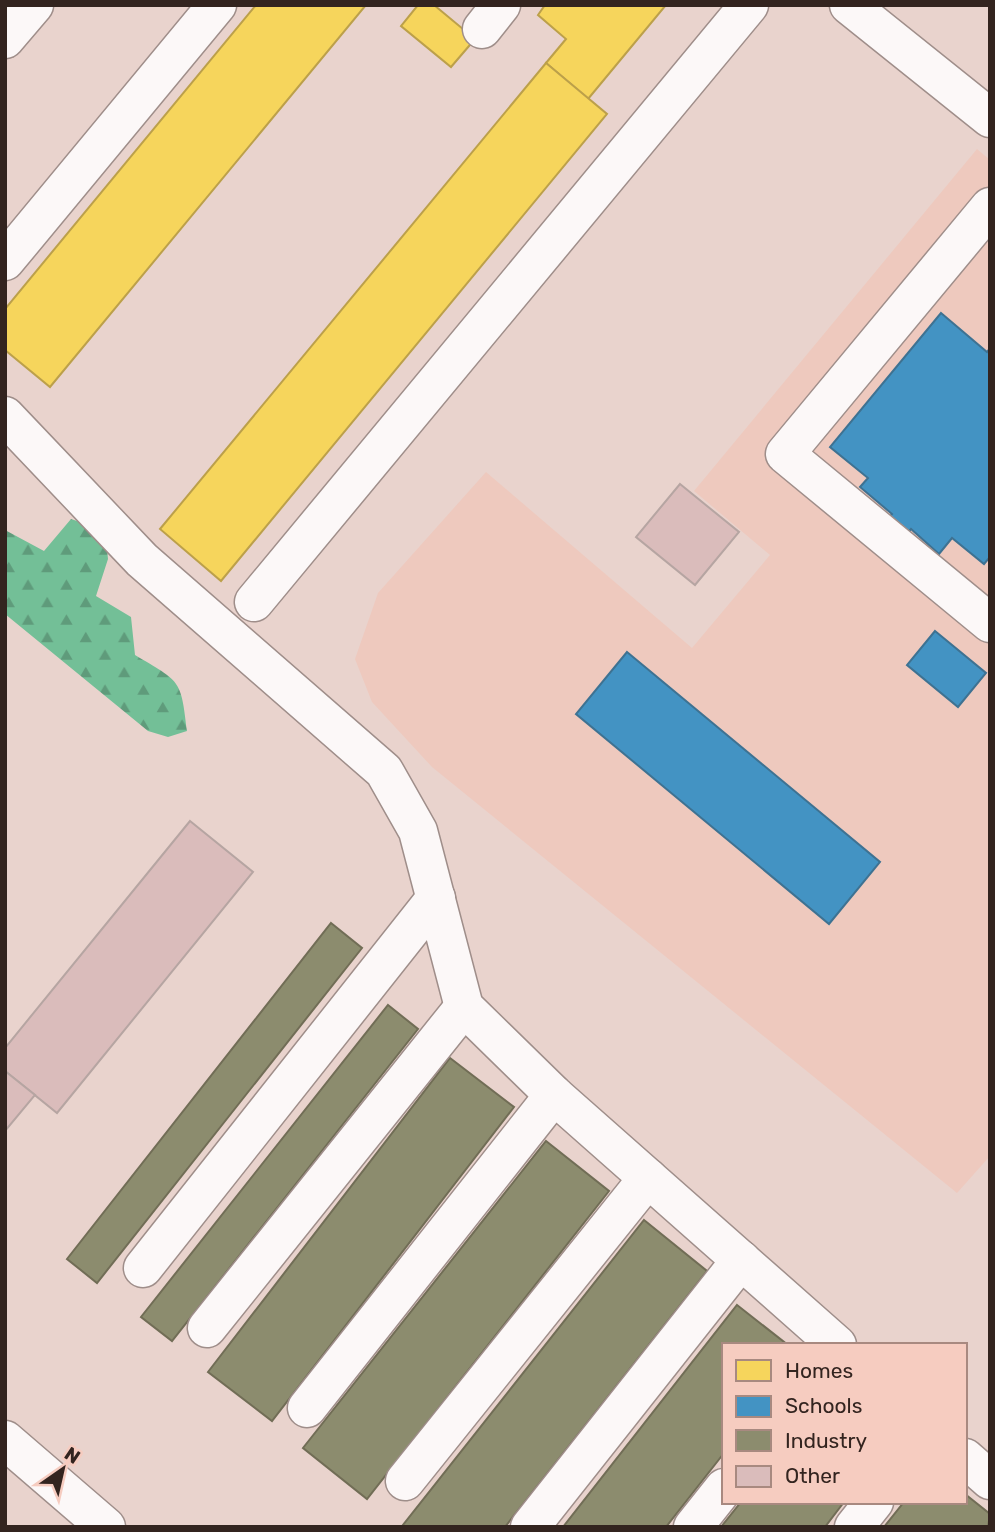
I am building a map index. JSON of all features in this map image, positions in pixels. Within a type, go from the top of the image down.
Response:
[{"type":"street","points":[[5,39],[34,5]]},
{"type":"street","points":[[5,261],[217,5]]},
{"type":"street","points":[[254,602],[749,5]]},
{"type":"street","points":[[849,5],[990,118]]},
{"type":"street","points":[[984,225],[785,454],[990,624]]},
{"type":"street","points":[[5,416],[142,560],[384,771],[418,831],[464,1006],[554,1094],[835,1343]]},
{"type":"street","points":[[143,1268],[436,898]]},
{"type":"street","points":[[207,1328],[464,1006]]},
{"type":"street","points":[[307,1408],[554,1094]]},
{"type":"street","points":[[405,1481],[649,1178]]},
{"type":"street","points":[[530,1527],[741,1260]]},
{"type":"street","points":[[5,1440],[106,1527]]},
{"type":"street","points":[[967,1460],[990,1480]]},
{"type":"street","points":[[693,1527],[722,1491]]},
{"type":"street","points":[[854,1527],[872,1504]]},
{"type":"shaded area","points":[[977,149],[990,160],[990,1156],[957,1193],[432,767],[372,702],[355,659],[378,593],[486,472],[692,648],[770,555],[694,491]]},
{"type":"green space","points":[[71,519],[92,526],[106,539],[108,559],[96,596],[131,617],[135,655],[176,683],[183,701],[187,731],[168,737],[148,731],[5,614],[5,530],[44,551]]},
{"type":"building: Homes","points":[[256,5],[366,5],[50,387],[5,350],[5,309]]},
{"type":"building: Homes","points":[[418,5],[434,5],[475,39],[451,67],[401,26]]},
{"type":"building: Homes","points":[[545,5],[666,5],[588,99],[546,63],[566,39],[538,15]]},
{"type":"building: Homes","points":[[546,63],[607,114],[221,581],[160,529]]},
{"type":"building: Schools","points":[[941,313],[987,352],[990,348],[990,557],[984,564],[952,538],[939,554],[911,529],[906,535],[887,519],[892,514],[860,487],[868,478],[830,447]]},
{"type":"building: Schools","points":[[935,631],[986,673],[958,707],[907,665]]},
{"type":"building: Schools","points":[[627,652],[880,862],[829,924],[576,714]]},
{"type":"building: Industry","points":[[331,923],[362,948],[97,1283],[67,1259]]},
{"type":"building: Industry","points":[[388,1005],[418,1029],[172,1341],[141,1317]]},
{"type":"building: Industry","points":[[450,1058],[514,1107],[272,1421],[208,1372]]},
{"type":"building: Industry","points":[[546,1141],[609,1191],[367,1499],[303,1448]]},
{"type":"building: Industry","points":[[644,1220],[707,1271],[505,1527],[405,1527],[403,1525]]},
{"type":"building: Industry","points":[[737,1305],[785,1343],[722,1343],[722,1456],[666,1527],[563,1527]]},
{"type":"building: Industry","points":[[967,1496],[990,1514],[988,1527],[884,1527],[902,1504],[967,1504]]},
{"type":"building: Industry","points":[[739,1504],[842,1504],[825,1527],[721,1527]]},
{"type":"building: Other","points":[[680,484],[739,532],[695,585],[636,537]]},
{"type":"building: Other","points":[[190,821],[253,872],[57,1113],[5,1071],[5,1048]]},
{"type":"building: Other","points":[[5,1071],[35,1095],[5,1131]]}]
